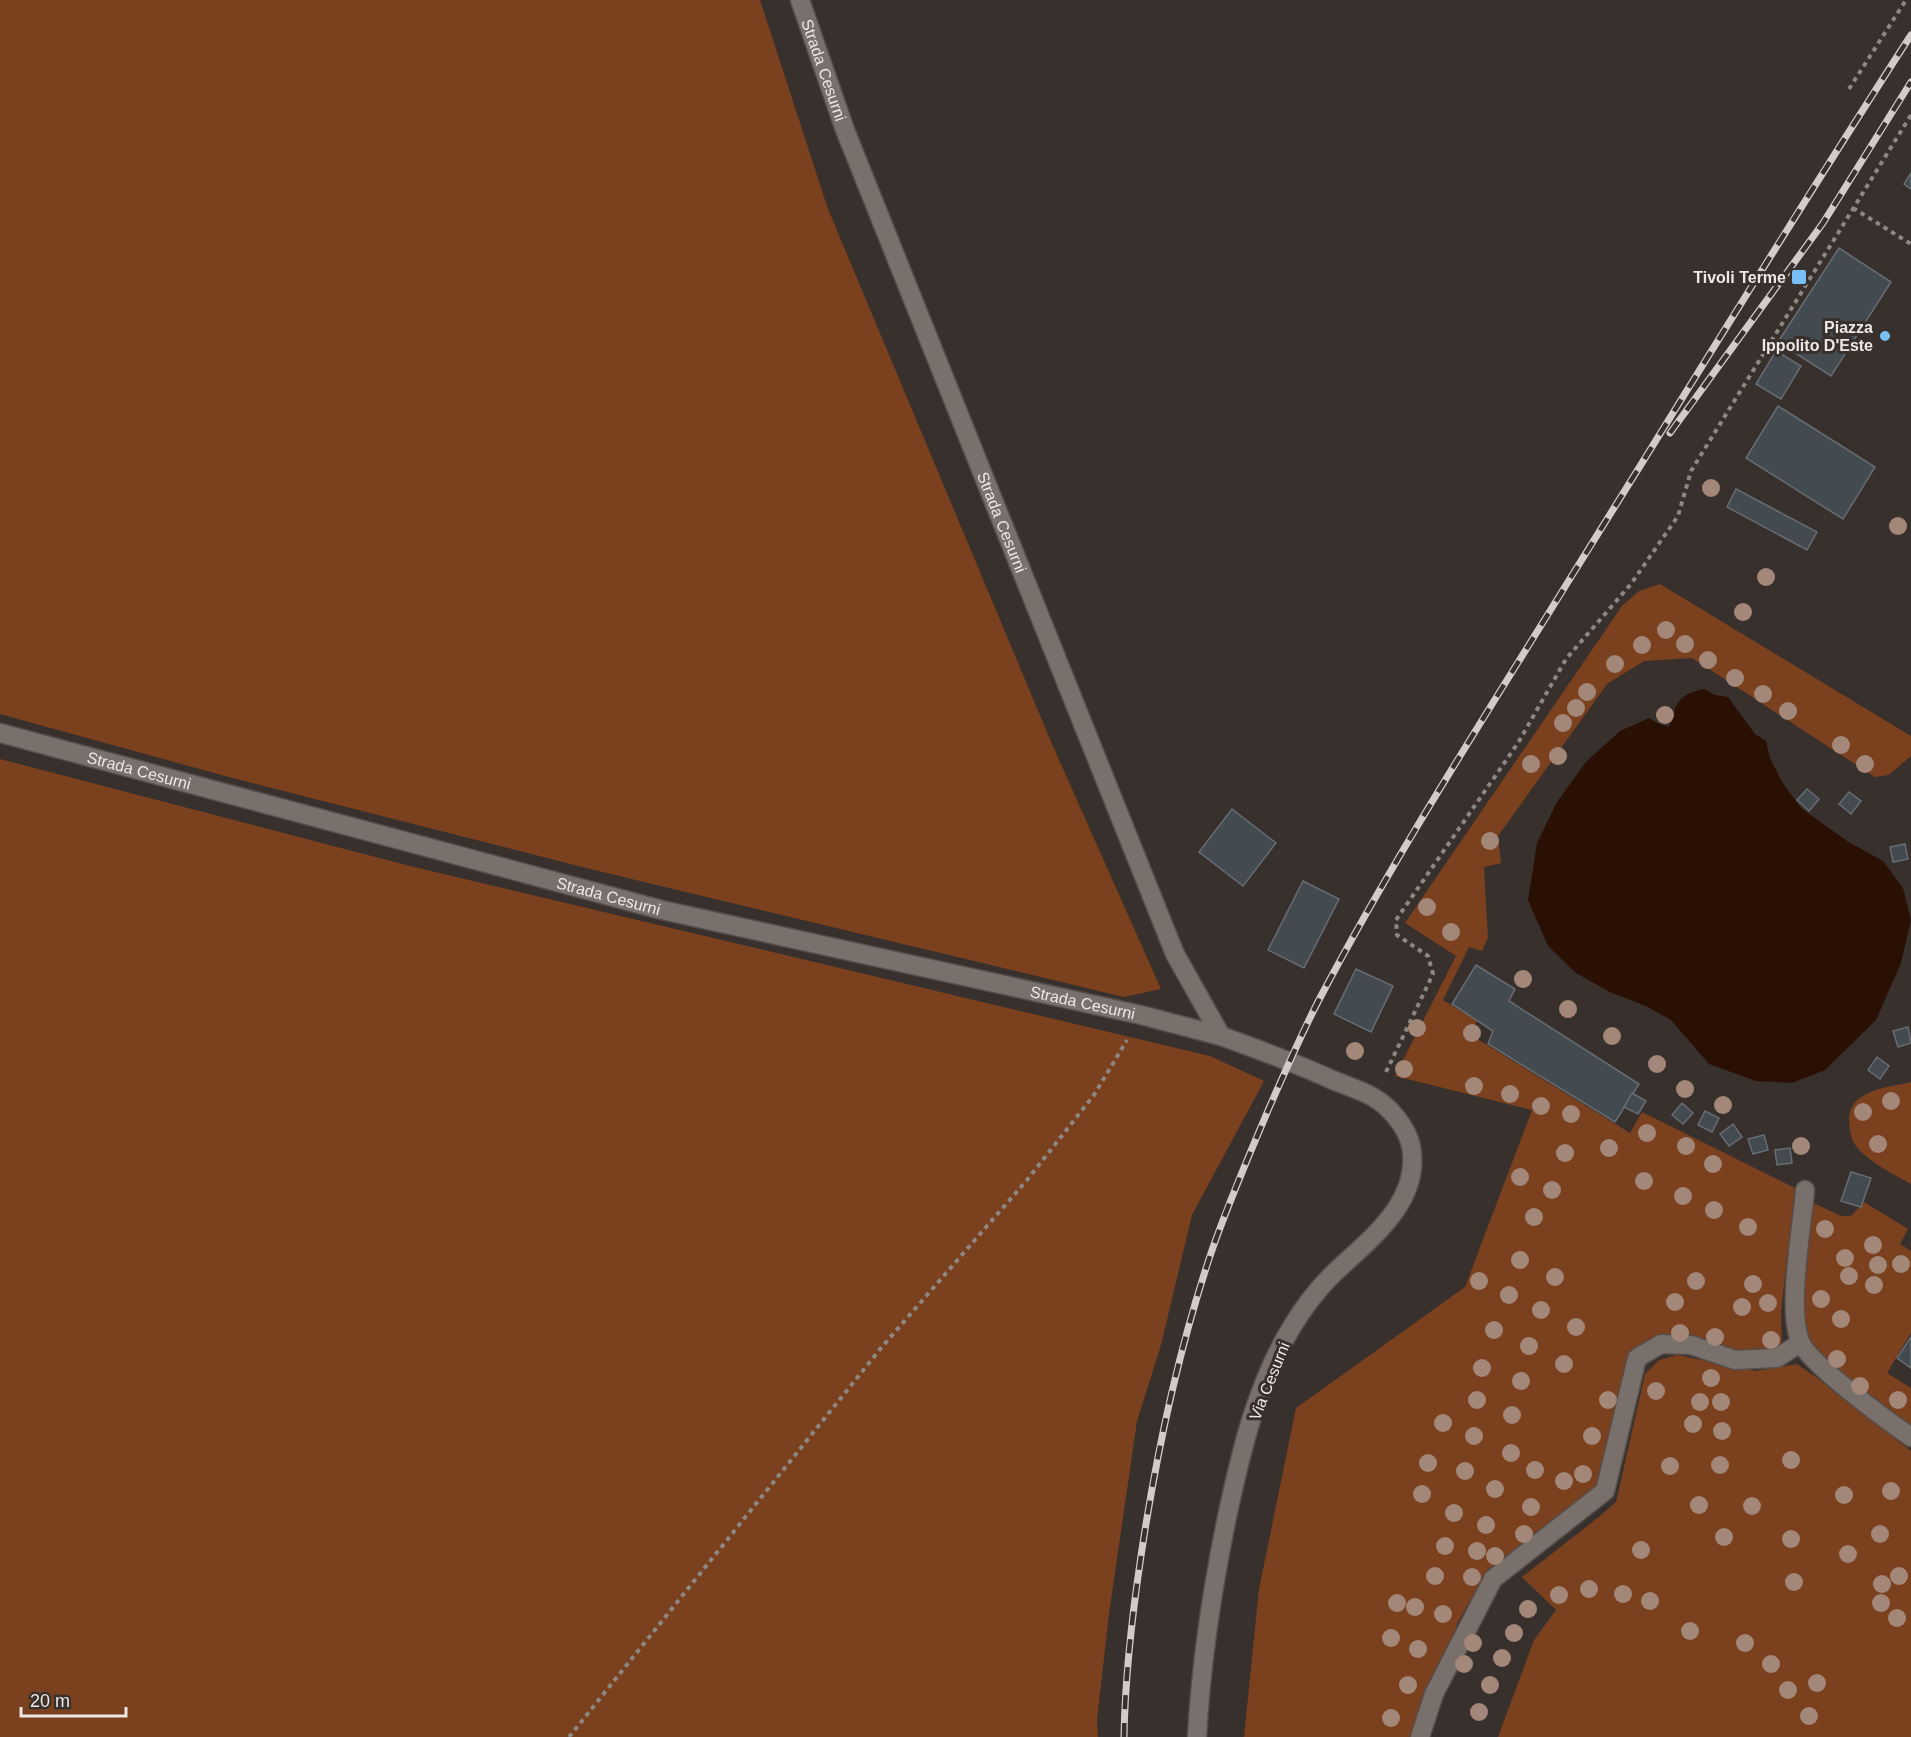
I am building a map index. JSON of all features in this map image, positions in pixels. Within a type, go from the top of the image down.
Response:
[{"type":"street","name":"Strada Cesurni","points":[[800,0],[845,130],[1175,954],[1221,1036]]},
{"type":"street","name":"Strada Cesurni","points":[[0,733],[662,910],[1141,1016],[1221,1036],[1290,1061]]},
{"type":"street","name":"Via Cesurni","points":[[1197,1737],[1206,1634],[1216,1572],[1245,1440],[1262,1389],[1276,1356],[1302,1311],[1331,1276],[1379,1232],[1395,1212],[1408,1182],[1412,1157],[1411,1144],[1397,1119],[1373,1097],[1290,1061]]},
{"type":"street","points":[[1805,1190],[1794,1307],[1800,1342],[1812,1358],[1849,1390],[1911,1437]]},
{"type":"street","points":[[1420,1737],[1434,1694],[1493,1579],[1605,1491],[1637,1358],[1661,1344],[1691,1345],[1735,1360],[1777,1358],[1800,1342]]},
{"type":"path","points":[[1849,89],[1905,2],[1900,0]]},
{"type":"path","points":[[1373,1097],[1433,974],[1428,956],[1397,935],[1396,920],[1518,743],[1566,659],[1631,584],[1678,516],[1691,471],[1911,116]]},
{"type":"path","points":[[1853,208],[1911,244]]},
{"type":"path","points":[[569,1737],[880,1348],[1041,1163],[1094,1095],[1141,1016]]},
{"type":"shaded area","points":[[0,0],[760,0],[828,209],[1052,744],[1161,989],[1124,997],[590,869],[225,776],[0,714]]},
{"type":"shaded area","points":[[1660,584],[1911,736],[1911,756],[1889,775],[1875,777],[1692,658],[1644,661],[1607,684],[1498,836],[1501,863],[1484,867],[1488,938],[1482,951],[1469,947],[1443,1000],[1477,1021],[1469,1034],[1630,1133],[1642,1112],[1795,1188],[1781,1312],[1782,1347],[1736,1351],[1675,1336],[1651,1341],[1638,1349],[1598,1486],[1501,1560],[1476,1590],[1458,1622],[1414,1737],[1244,1737],[1259,1589],[1296,1408],[1465,1287],[1532,1110],[1395,1076],[1456,956],[1405,923],[1622,606],[1639,591]]},
{"type":"shaded area","points":[[1704,689],[1715,695],[1728,697],[1755,734],[1766,741],[1770,758],[1782,782],[1801,808],[1847,841],[1883,861],[1903,888],[1911,920],[1901,963],[1876,1020],[1825,1070],[1792,1083],[1756,1081],[1709,1064],[1671,1020],[1648,1007],[1610,992],[1576,973],[1548,946],[1528,900],[1537,843],[1557,802],[1586,762],[1620,731],[1649,718],[1669,727],[1679,701],[1695,691]]},
{"type":"shaded area","points":[[0,759],[410,866],[1210,1056],[1264,1081],[1192,1215],[1161,1345],[1137,1421],[1109,1614],[1097,1720],[1098,1737],[0,1737]]},
{"type":"shaded area","points":[[1911,1082],[1911,1184],[1880,1166],[1858,1149],[1852,1138],[1849,1120],[1852,1107],[1861,1097],[1879,1089]]},
{"type":"shaded area","points":[[1811,1202],[1841,1216],[1851,1216],[1864,1202],[1908,1229],[1900,1244],[1911,1251],[1911,1333],[1887,1373],[1911,1388],[1911,1432],[1817,1357],[1804,1328],[1799,1299]]},
{"type":"shaded area","points":[[1677,1355],[1756,1371],[1797,1364],[1911,1451],[1911,1737],[1498,1737],[1534,1640],[1556,1610],[1522,1577],[1616,1502],[1645,1374],[1659,1360]]},
{"type":"building","points":[[1911,173],[1911,189],[1904,184]]},
{"type":"building","name":"Tivoli Terme","points":[[1839,248],[1891,282],[1831,376],[1778,342]]},
{"type":"building","points":[[1776,351],[1801,366],[1781,399],[1756,384]]},
{"type":"building","points":[[1778,406],[1875,467],[1843,519],[1746,458]]},
{"type":"building","points":[[1736,489],[1817,532],[1807,550],[1727,507]]},
{"type":"building","points":[[1807,789],[1819,799],[1809,811],[1797,800]]},
{"type":"building","points":[[1849,792],[1861,801],[1851,814],[1839,804]]},
{"type":"building","points":[[1232,809],[1276,843],[1243,886],[1199,852]]},
{"type":"building","points":[[1905,844],[1908,859],[1893,862],[1890,847]]},
{"type":"building","points":[[1303,881],[1339,899],[1304,968],[1268,950]]},
{"type":"building","points":[[1476,965],[1515,989],[1509,1001],[1639,1084],[1615,1122],[1488,1044],[1493,1031],[1452,1004]]},
{"type":"building","points":[[1356,969],[1393,986],[1371,1032],[1334,1014]]},
{"type":"building","points":[[1908,1027],[1911,1043],[1898,1047],[1893,1031]]},
{"type":"building","points":[[1877,1057],[1889,1066],[1880,1079],[1868,1070]]},
{"type":"building","points":[[1632,1093],[1646,1101],[1638,1114],[1624,1107]]},
{"type":"building","points":[[1682,1103],[1693,1113],[1683,1124],[1672,1115]]},
{"type":"building","points":[[1705,1111],[1719,1118],[1712,1132],[1698,1125]]},
{"type":"building","points":[[1733,1124],[1742,1137],[1729,1146],[1720,1134]]},
{"type":"building","points":[[1764,1135],[1768,1150],[1753,1154],[1748,1139]]},
{"type":"building","points":[[1790,1148],[1792,1163],[1777,1165],[1775,1150]]},
{"type":"building","points":[[1851,1172],[1871,1178],[1861,1207],[1841,1201]]},
{"type":"building","points":[[1911,1337],[1911,1368],[1897,1358]]},
{"type":"railway","points":[[1124,1737],[1127,1669],[1138,1579],[1153,1481],[1177,1369],[1209,1259],[1223,1221],[1301,1037],[1350,942],[1443,784],[1782,237],[1911,35]]},
{"type":"railway","points":[[1670,433],[1823,223],[1911,82]]},
{"type":"place","name":"Tivoli Terme","points":[[1799,277]]},
{"type":"place","name":"Piazza Ippolito D'Este","points":[[1885,336]]}]
